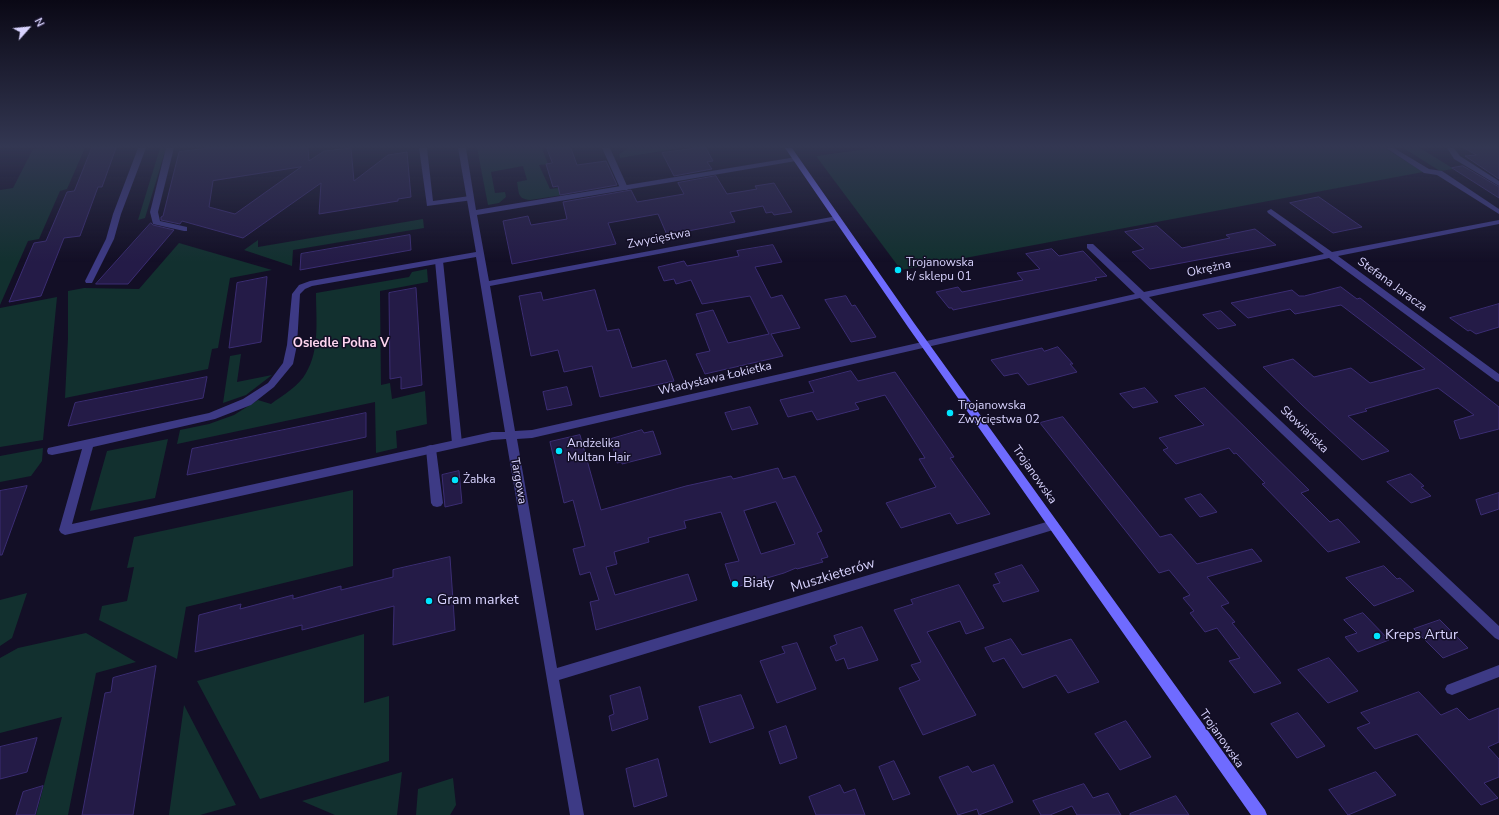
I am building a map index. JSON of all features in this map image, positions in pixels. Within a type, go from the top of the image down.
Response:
[{"type":"street","points":[[89,281],[110,239],[117,214],[128,186]]},
{"type":"street","points":[[160,186],[154,212],[156,222],[184,229]]},
{"type":"street","points":[[428,186],[430,204],[470,198]]},
{"type":"street","name":"Targowa","points":[[468,186],[577,815]]},
{"type":"street","points":[[472,213],[636,186]]},
{"type":"street","name":"Trojanowska","points":[[815,186],[924,344],[1260,815]]},
{"type":"street","points":[[1459,186],[1499,212]]},
{"type":"street","name":"Stefana Jaracza","points":[[1271,211],[1499,379]]},
{"type":"street","name":"Zwycięstwa","points":[[486,284],[837,218]]},
{"type":"street","name":"Okrężna","points":[[924,344],[1331,255],[1499,222]]},
{"type":"street","name":"Słowiańska","points":[[1090,246],[1499,634]]},
{"type":"street","points":[[52,451],[90,444],[211,416],[247,402],[271,385],[288,364],[292,345],[296,294],[302,287],[310,284],[480,254]]},
{"type":"street","points":[[440,261],[457,443]]},
{"type":"street","name":"Władysława Łokietka","points":[[90,444],[65,530],[457,443],[492,436],[532,434],[924,344]]},
{"type":"street","points":[[430,449],[436,503]]},
{"type":"street","name":"Muszkieterów","points":[[552,676],[1053,525]]},
{"type":"street","points":[[1452,689],[1499,671]]},
{"type":"green space","points":[[14,186],[68,186],[67,189],[60,191],[39,239],[28,241],[0,305],[0,190],[13,188]]},
{"type":"green space","points":[[148,186],[155,186],[145,218],[138,220]]},
{"type":"green space","points":[[484,186],[494,186],[495,193],[505,192],[506,197],[499,203],[488,205]]},
{"type":"green space","points":[[518,186],[549,186],[550,189],[567,187],[569,194],[530,200],[521,197]]},
{"type":"green space","points":[[838,186],[1348,186],[901,270]]},
{"type":"green space","points":[[423,219],[424,228],[293,250],[292,266],[244,250],[258,240],[258,247]]},
{"type":"green space","points":[[179,243],[272,270],[230,278],[218,348],[212,349],[208,369],[65,398],[68,338],[68,291],[84,288],[139,289]]},
{"type":"green space","points":[[427,269],[428,282],[380,291],[381,385],[390,383],[392,399],[425,391],[427,424],[396,431],[397,448],[376,453],[375,402],[177,444],[180,430],[209,424],[234,415],[258,400],[271,404],[303,378],[310,364],[315,344],[317,324],[316,293],[409,277],[412,272]]},
{"type":"green space","points":[[57,297],[43,440],[0,447],[0,308]]},
{"type":"green space","points":[[241,354],[237,382],[272,375],[246,395],[223,403],[230,356]]},
{"type":"green space","points":[[168,439],[155,498],[90,511],[107,451]]},
{"type":"green space","points":[[43,448],[42,461],[31,476],[0,482],[0,456]]},
{"type":"green space","points":[[353,490],[353,566],[186,607],[177,659],[99,620],[102,606],[127,601],[134,567],[127,568],[134,537]]},
{"type":"green space","points":[[27,593],[12,638],[0,646],[0,600]]},
{"type":"green space","points":[[86,633],[136,662],[96,673],[68,815],[36,815],[62,717],[0,733],[0,658],[18,648]]},
{"type":"green space","points":[[364,634],[364,703],[389,696],[389,761],[260,799],[197,681]]},
{"type":"green space","points":[[184,705],[236,805],[200,815],[169,815]]},
{"type":"green space","points":[[402,772],[397,815],[335,815],[302,801]]},
{"type":"green space","points":[[453,778],[456,805],[450,815],[416,815],[418,789]]},
{"type":"building","points":[[76,186],[102,186],[98,187],[80,236],[64,238],[41,296],[9,302],[34,243],[46,241],[67,192],[74,191]]},
{"type":"building","points":[[170,186],[212,186],[209,207],[235,214],[274,186],[317,186],[243,238],[182,221],[180,224],[161,220],[161,217],[163,216]]},
{"type":"building","points":[[321,186],[410,186],[411,197],[398,199],[398,201],[319,214]]},
{"type":"building","points":[[558,186],[611,186],[560,195]]},
{"type":"building","points":[[680,186],[722,186],[727,194],[757,189],[755,186],[776,186],[792,212],[774,215],[772,212],[766,213],[763,206],[730,212],[735,222],[667,235],[658,214],[608,223],[616,244],[512,264],[503,221],[528,216],[531,225],[567,219],[563,202],[631,190],[637,202],[684,194]]},
{"type":"building","points":[[1480,186],[1499,187],[1499,198]]},
{"type":"building","points":[[1319,197],[1362,227],[1333,233],[1290,203]]},
{"type":"building","points":[[151,223],[153,225],[174,230],[128,284],[96,284]]},
{"type":"building","points":[[1157,226],[1182,248],[1230,238],[1226,235],[1255,229],[1276,245],[1150,269],[1132,252],[1144,249],[1125,232]]},
{"type":"building","points":[[410,235],[411,250],[300,270],[301,254]]},
{"type":"building","points":[[773,245],[782,262],[755,267],[771,298],[782,295],[800,328],[771,334],[783,356],[705,374],[696,354],[710,351],[696,314],[713,310],[728,343],[769,334],[750,296],[702,304],[691,280],[676,284],[674,279],[664,281],[658,267],[684,261],[687,266],[739,256],[737,251]]},
{"type":"building","points":[[1052,249],[1059,256],[1083,251],[1107,276],[1095,278],[1097,280],[953,310],[952,308],[949,308],[936,292],[958,287],[962,292],[1023,280],[1017,273],[1040,269],[1026,254]]},
{"type":"building","points":[[267,277],[261,342],[229,348],[237,283]]},
{"type":"building","points":[[1341,287],[1357,299],[1360,298],[1499,407],[1499,429],[1460,439],[1454,421],[1474,415],[1438,388],[1365,409],[1367,411],[1348,416],[1389,451],[1362,460],[1263,367],[1293,359],[1314,377],[1351,368],[1370,383],[1425,369],[1341,305],[1295,314],[1290,309],[1248,318],[1231,303],[1292,290],[1299,296],[1304,296]]},
{"type":"building","points":[[416,288],[422,385],[401,389],[401,377],[390,379],[389,293]]},
{"type":"building","points":[[595,290],[607,331],[619,329],[632,368],[666,360],[674,381],[600,397],[592,366],[564,372],[558,350],[531,356],[519,296],[541,292],[543,300]]},
{"type":"building","points":[[846,296],[852,306],[855,305],[876,337],[851,342],[825,300]]},
{"type":"building","points":[[1499,304],[1499,327],[1476,334],[1470,330],[1468,331],[1450,318]]},
{"type":"building","points":[[1221,311],[1236,325],[1218,329],[1203,315]]},
{"type":"building","points":[[1058,347],[1073,364],[1070,364],[1077,372],[1028,385],[1018,373],[1004,376],[991,360],[1042,348],[1044,351]]},
{"type":"building","points":[[851,371],[858,381],[895,372],[954,457],[950,458],[990,514],[957,524],[950,513],[901,528],[886,503],[936,487],[919,459],[925,458],[885,395],[855,403],[859,409],[817,420],[812,411],[788,417],[780,400],[814,392],[809,382]]},
{"type":"building","points":[[207,377],[203,398],[68,426],[75,403]]},
{"type":"building","points":[[567,387],[572,405],[547,410],[543,392]]},
{"type":"building","points":[[1145,388],[1158,402],[1133,408],[1120,394]]},
{"type":"building","points":[[1205,388],[1309,490],[1301,493],[1330,522],[1338,519],[1360,542],[1328,552],[1262,484],[1265,483],[1236,453],[1234,454],[1229,448],[1176,464],[1163,450],[1168,448],[1159,438],[1204,425],[1175,396]]},
{"type":"building","points":[[750,407],[758,424],[732,430],[725,413]]},
{"type":"building","points":[[366,413],[366,437],[187,475],[192,449]]},
{"type":"building","points":[[1063,417],[1160,537],[1171,534],[1197,564],[1252,549],[1262,561],[1207,577],[1229,603],[1221,606],[1235,622],[1232,623],[1281,683],[1254,693],[1229,661],[1240,658],[1217,628],[1205,632],[1190,613],[1194,611],[1183,598],[1190,595],[1169,570],[1159,573],[1040,423]]},
{"type":"building","points":[[642,430],[644,433],[653,431],[661,454],[622,464],[622,462],[617,463],[611,439]]},
{"type":"building","points":[[580,435],[601,510],[686,486],[731,476],[733,479],[778,468],[783,479],[795,476],[822,531],[817,533],[828,557],[821,559],[823,562],[796,568],[733,588],[725,564],[739,561],[721,512],[684,521],[686,528],[648,538],[649,542],[614,552],[617,564],[606,567],[615,595],[688,574],[697,600],[596,630],[590,602],[599,600],[590,572],[580,575],[573,549],[585,546],[573,500],[564,503],[550,442]],"holes":[[[776,502],[795,544],[761,554],[744,511]]]},
{"type":"building","points":[[459,471],[462,503],[445,507],[442,475]]},
{"type":"building","points":[[1411,474],[1424,486],[1421,487],[1431,496],[1411,503],[1387,482]]},
{"type":"building","points":[[27,486],[2,555],[0,555],[0,491]]},
{"type":"building","points":[[1499,493],[1499,509],[1481,515],[1476,500]]},
{"type":"building","points":[[1201,494],[1217,512],[1200,517],[1185,499]]},
{"type":"building","points":[[450,557],[455,630],[393,645],[394,606],[302,630],[302,625],[195,652],[199,615],[241,604],[240,609],[293,595],[293,599],[341,586],[341,590],[393,577],[393,570]]},
{"type":"building","points":[[1022,565],[1039,591],[1003,602],[993,585],[1000,583],[995,574]]},
{"type":"building","points":[[1384,566],[1397,579],[1400,578],[1414,591],[1374,606],[1346,578]]},
{"type":"building","points":[[959,585],[984,628],[966,634],[960,621],[927,632],[976,715],[923,735],[899,688],[920,680],[911,665],[921,662],[894,610],[913,604],[911,600]]},
{"type":"building","points":[[1363,613],[1389,640],[1358,652],[1345,637],[1357,633],[1344,620]]},
{"type":"building","points":[[1440,620],[1468,648],[1443,658],[1414,629]]},
{"type":"building","points":[[862,627],[878,660],[848,669],[844,658],[836,661],[830,647],[837,644],[834,636]]},
{"type":"building","points":[[1011,639],[1022,655],[1071,639],[1099,682],[1068,693],[1056,675],[1023,688],[1004,658],[993,662],[985,648]]},
{"type":"building","points":[[797,643],[816,689],[777,703],[760,661],[785,653],[782,647]]},
{"type":"building","points":[[1329,658],[1358,691],[1328,703],[1298,670]]},
{"type":"building","points":[[156,666],[133,815],[82,815],[105,693],[111,692],[113,678]]},
{"type":"building","points":[[640,687],[648,719],[612,731],[609,716],[614,714],[610,696]]},
{"type":"building","points":[[1419,692],[1441,715],[1457,708],[1469,720],[1499,708],[1499,742],[1488,747],[1499,759],[1499,777],[1484,783],[1498,798],[1481,805],[1417,734],[1375,749],[1357,728],[1370,723],[1361,713]]},
{"type":"building","points":[[741,695],[754,728],[710,743],[699,707]]},
{"type":"building","points":[[1298,713],[1325,746],[1297,758],[1271,724]]},
{"type":"building","points":[[1126,721],[1151,757],[1120,770],[1095,734]]},
{"type":"building","points":[[786,726],[797,758],[780,764],[769,732]]},
{"type":"building","points":[[37,738],[27,772],[0,779],[0,747]]},
{"type":"building","points":[[658,759],[667,796],[634,807],[626,769]]},
{"type":"building","points":[[894,761],[910,794],[893,800],[879,767]]},
{"type":"building","points":[[994,765],[1013,802],[979,815],[977,809],[958,815],[939,777],[968,766],[972,772]]},
{"type":"building","points":[[1376,772],[1396,795],[1348,815],[1329,790]]},
{"type":"building","points":[[1084,784],[1093,798],[1108,793],[1121,815],[1077,815],[1072,806],[1050,815],[1041,815],[1033,801]]},
{"type":"building","points":[[840,785],[844,793],[855,789],[865,815],[816,815],[809,797]]},
{"type":"building","points":[[43,786],[35,815],[16,815],[23,792]]},
{"type":"building","points":[[1176,796],[1189,815],[1130,815],[1130,814]]},
{"type":"place","name":"Trojanowska k/ sklepu 01","points":[[898,270]]},
{"type":"place","name":"Trojanowska Zwycięstwa 02","points":[[950,413]]},
{"type":"place","name":"Andżelika Multan Hair","points":[[559,451]]},
{"type":"place","name":"Żabka","points":[[455,480]]},
{"type":"place","name":"Biały","points":[[735,584]]},
{"type":"place","name":"Gram market","points":[[429,601]]},
{"type":"place","name":"Kreps Artur","points":[[1377,636]]},
{"type":"district","name":"Osiedle Polna V","points":[[341,344]]}]
